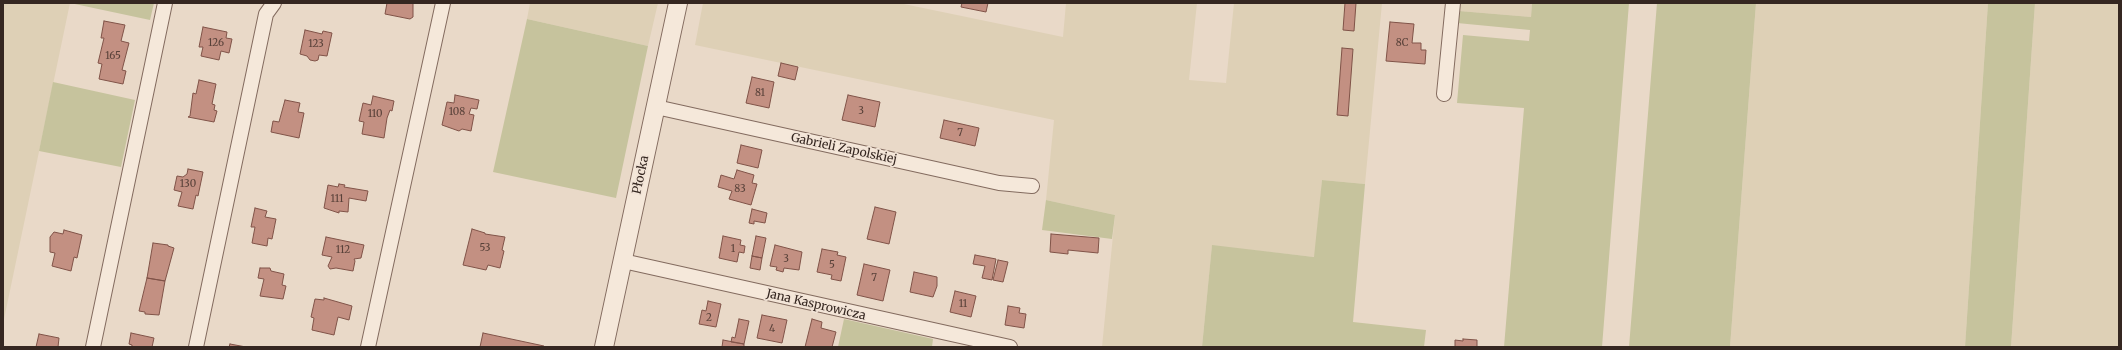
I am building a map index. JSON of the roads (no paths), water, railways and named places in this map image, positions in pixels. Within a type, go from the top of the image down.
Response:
[{"type":"street","points":[[93,347],[165,3]]},
{"type":"street","points":[[196,347],[266,14],[274,3]]},
{"type":"street","points":[[368,347],[443,3]]},
{"type":"street","name":"Płocka","points":[[604,347],[678,3]]},
{"type":"street","points":[[1444,94],[1453,3]]},
{"type":"street","name":"Gabrieli Zapolskiej","points":[[656,107],[999,183],[1032,186]]},
{"type":"street","name":"Jana Kasprowicza","points":[[623,261],[1010,347]]}]
